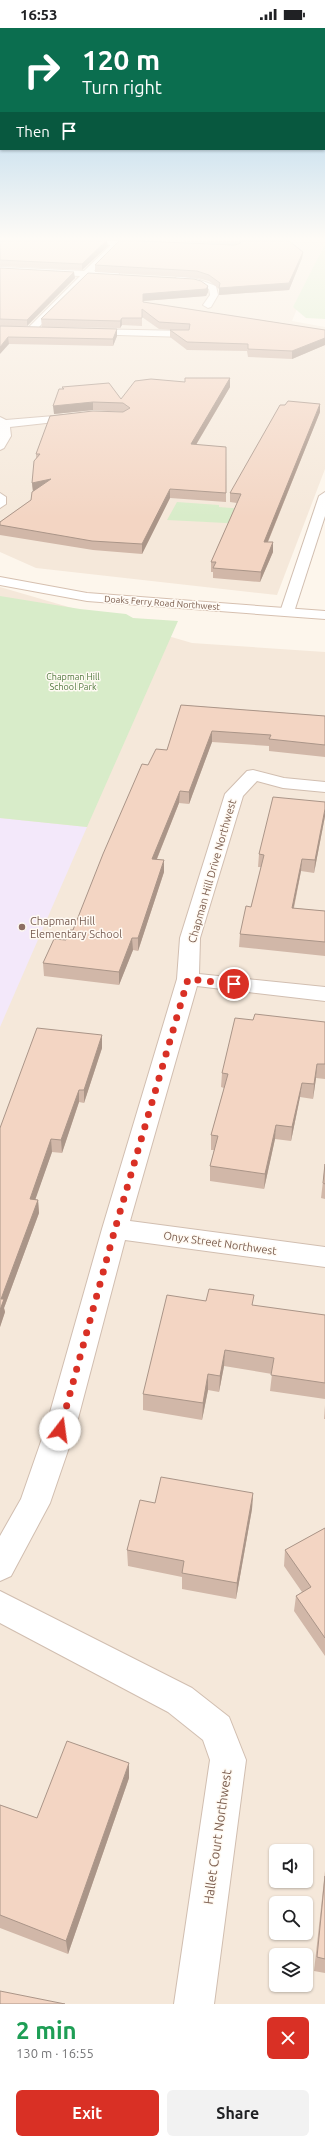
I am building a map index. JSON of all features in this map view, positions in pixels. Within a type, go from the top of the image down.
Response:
[{"type":"street","points":[[143,333],[186,334]]},
{"type":"street","points":[[0,446],[4,440],[6,432],[2,422],[86,416]]},
{"type":"street","points":[[287,612],[325,496]]},
{"type":"street","points":[[0,497],[0,504]]},
{"type":"street","name":"Doaks Ferry Road Northwest","points":[[0,581],[87,597],[325,615]]},
{"type":"street","name":"Chapman Hill Drive Northwest","points":[[0,1566],[35,1503],[60,1430],[115,1229],[188,979],[190,938],[234,794],[253,775],[283,783],[325,787]]},
{"type":"street","points":[[188,979],[325,994]]},
{"type":"street","name":"Onyx Street Northwest","points":[[115,1229],[325,1257]]},
{"type":"street","name":"Hallet Court Northwest","points":[[0,1606],[180,1700],[217,1729],[228,1760],[194,2004]]},
{"type":"shaded area","points":[[0,333],[325,333],[325,469],[277,595],[36,568],[0,552]]},
{"type":"shaded area","points":[[0,587],[192,643],[325,652],[325,2004],[0,2004]]},
{"type":"shaded area","name":"Chapman Hill Elementary School","points":[[0,818],[87,827],[0,1027]]},
{"type":"green space","points":[[177,502],[269,511],[264,525],[167,520]]},
{"type":"green space","name":"Chapman Hill School Park","points":[[0,596],[80,609],[126,614],[133,618],[178,621],[87,827],[0,818]]},
{"type":"building","points":[[0,333],[115,333],[113,339],[8,337],[0,347]]},
{"type":"building","points":[[175,333],[325,333],[325,338],[292,351],[248,349],[248,344],[187,342]]},
{"type":"building","points":[[185,378],[230,378],[191,444],[226,447],[226,493],[170,489],[142,544],[92,541],[0,525],[0,522],[31,500],[32,492],[51,479],[32,483],[34,461],[40,454],[36,454],[50,416],[93,411],[123,412],[130,408],[123,403],[93,402],[53,406],[59,389],[64,389],[62,387],[109,383],[121,399],[135,381],[151,379],[185,382]]},
{"type":"building","points":[[288,401],[320,404],[264,542],[273,542],[261,572],[213,568],[216,562],[211,562],[241,494],[230,493],[280,405],[285,405]]},
{"type":"building","points":[[181,705],[325,716],[325,745],[269,739],[271,735],[212,731],[189,792],[180,791],[152,859],[164,860],[138,938],[132,938],[119,972],[43,963],[54,939],[66,940],[70,930],[73,930],[103,854],[142,764],[148,765],[156,749],[167,750]]},
{"type":"building","points":[[273,797],[325,802],[315,860],[302,859],[292,908],[325,911],[325,942],[240,934],[246,906],[251,907],[264,855],[259,854]]},
{"type":"building","points":[[255,1014],[325,1022],[325,1064],[317,1064],[314,1084],[302,1083],[292,1127],[276,1125],[265,1174],[210,1166],[218,1136],[211,1135],[228,1074],[222,1073],[235,1018],[253,1020]]},
{"type":"building","points":[[37,1028],[102,1035],[84,1090],[79,1090],[61,1140],[51,1139],[30,1199],[38,1200],[1,1299],[4,1299],[0,1310],[0,1128]]},
{"type":"building","points":[[325,1164],[325,1184],[323,1183]]},
{"type":"building","points":[[209,1289],[254,1295],[252,1305],[325,1315],[325,1383],[271,1375],[274,1358],[225,1350],[220,1376],[208,1374],[203,1403],[143,1394],[167,1295],[206,1301]]},
{"type":"building","points":[[161,1477],[253,1493],[237,1583],[182,1573],[184,1561],[127,1550],[140,1500],[155,1503]]},
{"type":"building","points":[[325,1528],[325,1638],[296,1596],[311,1587],[285,1550]]},
{"type":"building","points":[[67,1741],[129,1763],[66,1941],[0,1915],[0,1805],[37,1818]]},
{"type":"building","points":[[325,1876],[325,1959],[317,1957]]},
{"type":"building","points":[[0,1991],[65,2004],[0,2004]]},
{"type":"place","name":"Chapman Hill Elementary School","points":[[22,927]]},
{"type":"route","points":[[60,1430],[115,1229],[188,979],[234,984]]}]
